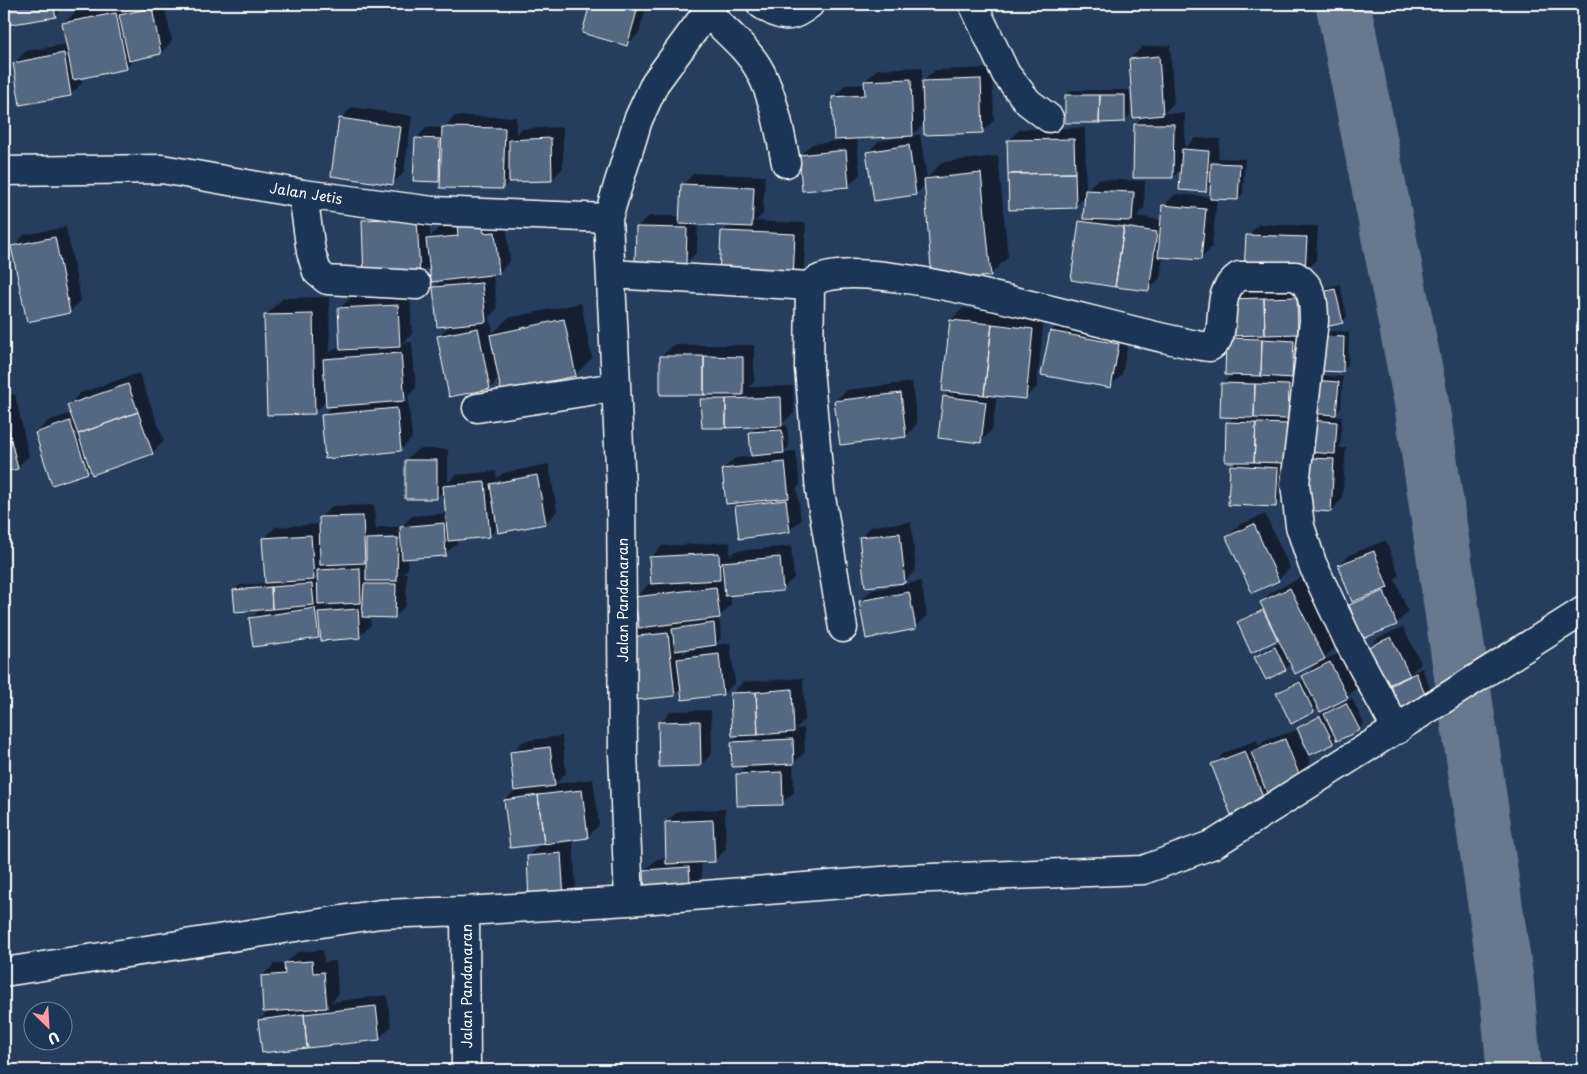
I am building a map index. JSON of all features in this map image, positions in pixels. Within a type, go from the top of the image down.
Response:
[{"type":"street","points":[[761,4],[781,16],[792,16],[810,4]]},
{"type":"street","points":[[973,4],[1006,74],[1028,102],[1049,118]]},
{"type":"street","points":[[710,8],[745,50],[760,72],[772,99],[786,163]]},
{"type":"street","name":"Jalan Pandanaran","points":[[466,1070],[465,911],[629,901],[623,753],[621,488],[608,218],[638,120],[652,91],[710,8]]},
{"type":"street","name":"Jalan Jetis","points":[[4,171],[162,169],[304,194],[433,211],[608,218]]},
{"type":"street","points":[[304,194],[311,252],[316,272],[326,280],[417,285]]},
{"type":"street","points":[[843,628],[820,491],[809,368],[810,286],[816,279],[826,276],[858,273],[931,284],[1019,301],[1105,325],[1210,347],[1215,344],[1220,334],[1222,298],[1232,281],[1239,276],[1296,276],[1304,281],[1314,300],[1314,321],[1295,484],[1300,526],[1312,564],[1348,640],[1397,730]]},
{"type":"street","points":[[611,274],[810,286]]},
{"type":"street","points":[[477,408],[616,387]]},
{"type":"street","points":[[629,901],[906,879],[1143,870],[1214,844],[1583,611]]},
{"type":"street","points":[[4,972],[380,914],[465,911]]},
{"type":"building","points":[[4,4],[53,4],[56,17],[7,25]]},
{"type":"building","points":[[70,4],[98,4],[71,9]]},
{"type":"building","points":[[590,4],[639,4],[627,46],[582,33]]},
{"type":"building","points":[[152,8],[161,54],[129,61],[119,15]]},
{"type":"building","points":[[116,13],[127,69],[73,80],[62,23]]},
{"type":"building","points":[[64,53],[71,96],[20,105],[13,63]]},
{"type":"building","points":[[1159,56],[1163,115],[1133,118],[1129,59]]},
{"type":"building","points":[[911,79],[913,136],[834,140],[832,97],[865,95],[864,81]]},
{"type":"building","points":[[981,79],[983,133],[924,135],[922,81]]},
{"type":"building","points":[[1065,95],[1100,95],[1099,123],[1065,123]]},
{"type":"building","points":[[1100,95],[1125,95],[1125,122],[1099,123]]},
{"type":"building","points":[[339,118],[401,127],[393,185],[331,176]]},
{"type":"building","points":[[1134,124],[1174,124],[1173,178],[1133,178]]},
{"type":"building","points":[[442,127],[505,128],[503,189],[440,188]]},
{"type":"building","points":[[415,138],[440,139],[439,182],[413,181]]},
{"type":"building","points":[[551,138],[552,181],[509,182],[509,140]]},
{"type":"building","points":[[1074,139],[1075,173],[1008,174],[1007,140]]},
{"type":"building","points":[[909,145],[916,195],[874,201],[866,152]]},
{"type":"building","points":[[1182,149],[1209,151],[1206,192],[1179,190]]},
{"type":"building","points":[[846,150],[849,187],[802,191],[799,155]]},
{"type":"building","points":[[1211,163],[1240,164],[1238,200],[1210,199]]},
{"type":"building","points":[[981,173],[991,276],[932,281],[924,179]]},
{"type":"building","points":[[1075,173],[1076,208],[1009,210],[1008,174]]},
{"type":"building","points":[[681,184],[754,187],[752,227],[679,224]]},
{"type":"building","points":[[1085,190],[1134,192],[1132,221],[1083,219]]},
{"type":"building","points":[[1162,205],[1206,209],[1201,260],[1158,257]]},
{"type":"building","points":[[417,218],[420,276],[364,279],[362,220]]},
{"type":"building","points":[[482,220],[484,233],[495,232],[499,274],[431,282],[426,239],[458,236],[457,223]]},
{"type":"building","points":[[1079,221],[1124,227],[1115,287],[1071,280]]},
{"type":"building","points":[[636,227],[687,228],[686,264],[635,264]]},
{"type":"building","points":[[1124,227],[1157,232],[1149,291],[1115,287]]},
{"type":"building","points":[[721,231],[795,234],[793,281],[719,278]]},
{"type":"building","points":[[1246,235],[1307,237],[1305,273],[1244,271]]},
{"type":"building","points":[[55,237],[70,313],[27,322],[11,246]]},
{"type":"building","points":[[482,283],[486,322],[437,327],[433,287]]},
{"type":"building","points":[[1335,289],[1343,323],[1325,327],[1317,293]]},
{"type":"building","points":[[1297,297],[1298,334],[1265,335],[1264,298]]},
{"type":"building","points":[[1264,298],[1265,335],[1226,336],[1224,299]]},
{"type":"building","points":[[398,305],[400,347],[340,350],[338,308]]},
{"type":"building","points":[[313,314],[315,414],[267,415],[264,315]]},
{"type":"building","points":[[564,319],[576,376],[501,391],[490,335]]},
{"type":"building","points":[[950,320],[992,324],[984,395],[942,391]]},
{"type":"building","points":[[992,324],[1033,329],[1026,399],[984,395]]},
{"type":"building","points":[[478,328],[490,389],[449,397],[437,336]]},
{"type":"building","points":[[1050,331],[1119,344],[1111,388],[1041,375]]},
{"type":"building","points":[[1322,336],[1344,337],[1343,372],[1320,371]]},
{"type":"building","points":[[1226,338],[1262,339],[1261,376],[1225,375]]},
{"type":"building","points":[[1262,339],[1294,341],[1292,378],[1261,376]]},
{"type":"building","points":[[401,353],[405,401],[326,407],[323,359]]},
{"type":"building","points":[[660,356],[704,356],[704,395],[660,395]]},
{"type":"building","points":[[704,356],[743,357],[743,395],[704,395]]},
{"type":"building","points":[[1310,380],[1339,382],[1336,415],[1307,413]]},
{"type":"building","points":[[1221,383],[1255,384],[1254,418],[1220,417]]},
{"type":"building","points":[[128,384],[138,412],[78,434],[67,405]]},
{"type":"building","points":[[1255,384],[1289,385],[1288,419],[1254,418]]},
{"type":"building","points":[[901,393],[906,437],[840,445],[834,401]]},
{"type":"building","points":[[943,396],[986,402],[981,443],[938,438]]},
{"type":"building","points":[[781,397],[782,426],[726,428],[726,399]]},
{"type":"building","points":[[700,399],[726,399],[726,428],[702,428]]},
{"type":"building","points":[[4,406],[10,436],[4,438]]},
{"type":"building","points":[[397,408],[401,451],[325,459],[321,415]]},
{"type":"building","points":[[138,412],[153,454],[92,475],[78,434]]},
{"type":"building","points":[[1310,420],[1337,422],[1335,454],[1308,452]]},
{"type":"building","points":[[70,421],[88,473],[52,485],[35,433]]},
{"type":"building","points":[[1226,422],[1256,423],[1254,462],[1225,462]]},
{"type":"building","points":[[1256,423],[1287,424],[1285,463],[1254,462]]},
{"type":"building","points":[[782,430],[784,453],[751,456],[749,432]]},
{"type":"building","points":[[10,436],[18,469],[4,472],[4,438]]},
{"type":"building","points":[[1308,458],[1334,459],[1331,512],[1305,510]]},
{"type":"building","points":[[405,460],[437,460],[437,499],[405,499]]},
{"type":"building","points":[[785,462],[789,498],[726,504],[722,469]]},
{"type":"building","points":[[1230,465],[1278,468],[1276,507],[1228,505]]},
{"type":"building","points":[[537,475],[546,524],[498,533],[490,484]]},
{"type":"building","points":[[485,482],[490,537],[448,541],[443,486]]},
{"type":"building","points":[[786,500],[790,532],[739,539],[735,506]]},
{"type":"building","points":[[363,516],[365,563],[320,565],[319,517]]},
{"type":"building","points":[[444,523],[446,556],[402,559],[400,527]]},
{"type":"building","points":[[1254,524],[1279,581],[1252,593],[1226,537]]},
{"type":"building","points":[[900,533],[905,583],[865,587],[859,537]]},
{"type":"building","points":[[311,535],[314,580],[265,583],[262,538]]},
{"type":"building","points":[[398,538],[397,581],[366,581],[366,539]]},
{"type":"building","points":[[1374,551],[1388,588],[1352,602],[1338,565]]},
{"type":"building","points":[[719,553],[720,580],[651,584],[649,557]]},
{"type":"building","points":[[780,557],[783,591],[725,596],[722,562]]},
{"type":"building","points":[[360,568],[361,603],[318,605],[317,570]]},
{"type":"building","points":[[312,584],[314,605],[272,609],[271,587]]},
{"type":"building","points":[[364,584],[396,584],[395,618],[362,617]]},
{"type":"building","points":[[271,587],[272,609],[235,612],[233,590]]},
{"type":"building","points":[[716,587],[720,618],[639,628],[635,597]]},
{"type":"building","points":[[1290,588],[1325,659],[1295,674],[1260,602]]},
{"type":"building","points":[[1384,591],[1397,625],[1362,639],[1349,605]]},
{"type":"building","points":[[909,592],[916,629],[866,639],[859,601]]},
{"type":"building","points":[[315,608],[319,638],[253,647],[249,618]]},
{"type":"building","points":[[358,609],[360,638],[321,641],[318,612]]},
{"type":"building","points":[[1263,610],[1278,640],[1251,653],[1237,622]]},
{"type":"building","points":[[714,623],[716,645],[675,651],[672,629]]},
{"type":"building","points":[[668,633],[675,696],[636,700],[628,637]]},
{"type":"building","points":[[1391,637],[1410,676],[1383,689],[1365,649]]},
{"type":"building","points":[[1275,647],[1286,670],[1266,680],[1254,657]]},
{"type":"building","points":[[719,654],[723,695],[682,700],[677,659]]},
{"type":"building","points":[[1330,662],[1348,698],[1320,712],[1302,676]]},
{"type":"building","points":[[1416,673],[1430,706],[1404,717],[1390,684]]},
{"type":"building","points":[[1300,682],[1314,712],[1291,724],[1276,693]]},
{"type":"building","points":[[792,689],[794,732],[758,735],[756,692]]},
{"type":"building","points":[[756,692],[758,735],[732,736],[730,693]]},
{"type":"building","points":[[1346,703],[1360,730],[1337,741],[1324,714]]},
{"type":"building","points":[[1320,716],[1334,744],[1310,755],[1297,728]]},
{"type":"building","points":[[700,721],[701,766],[659,767],[658,722]]},
{"type":"building","points":[[793,739],[794,764],[732,767],[731,742]]},
{"type":"building","points":[[1285,739],[1302,782],[1268,796],[1251,752]]},
{"type":"building","points":[[550,747],[555,786],[514,791],[510,752]]},
{"type":"building","points":[[1245,751],[1265,802],[1231,815],[1211,764]]},
{"type":"building","points":[[782,772],[783,805],[737,806],[736,774]]},
{"type":"building","points":[[582,790],[588,838],[544,844],[538,795]]},
{"type":"building","points":[[538,795],[544,844],[510,848],[504,800]]},
{"type":"building","points":[[713,820],[715,862],[666,864],[665,822]]},
{"type":"building","points":[[561,853],[564,900],[529,902],[527,856]]},
{"type":"building","points":[[689,867],[691,893],[645,895],[644,870]]},
{"type":"building","points":[[312,961],[313,973],[324,972],[327,1008],[263,1012],[261,976],[285,974],[284,963]]},
{"type":"building","points":[[376,1006],[380,1040],[307,1048],[304,1014]]},
{"type":"building","points":[[304,1014],[307,1048],[262,1053],[258,1020]]},
{"type":"waterway","points":[[1343,4],[1421,400],[1506,979],[1514,1070]]}]
